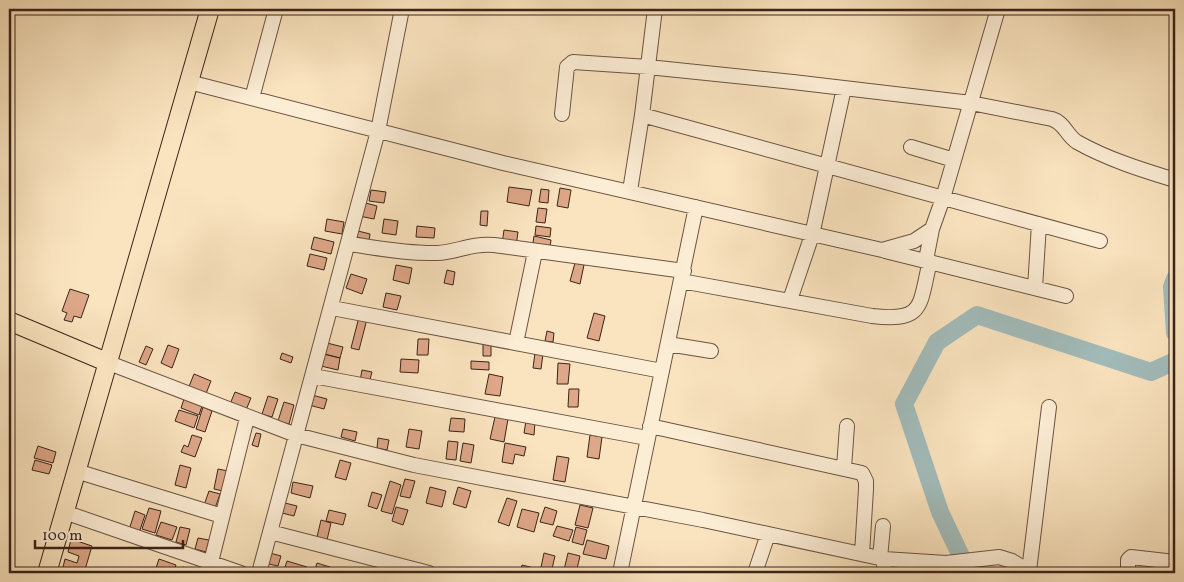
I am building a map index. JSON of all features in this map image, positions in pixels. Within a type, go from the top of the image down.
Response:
[{"type":"main road","points":[[47,573],[210,9]]},
{"type":"main road","points":[[9,321],[109,363]]},
{"type":"street","points":[[252,98],[276,9]]},
{"type":"street","points":[[259,573],[332,308],[378,131],[402,9]]},
{"type":"street","points":[[630,192],[655,9]]},
{"type":"street","points":[[349,244],[429,253],[447,252],[480,244],[683,276],[872,316],[907,317],[918,307],[928,261],[932,229],[943,198],[998,9]]},
{"type":"street","points":[[562,114],[569,63],[648,66],[971,103],[1056,120],[1064,126],[1071,137],[1083,144],[1142,170],[1175,180]]},
{"type":"street","points":[[189,82],[504,164],[882,250],[1066,296]]},
{"type":"street","points":[[790,300],[812,235],[844,88]]},
{"type":"street","points":[[642,115],[1100,241]]},
{"type":"street","points":[[911,147],[954,160]]},
{"type":"street","points":[[620,573],[696,207]]},
{"type":"street","points":[[1035,288],[1039,224]]},
{"type":"street","points":[[882,250],[914,241],[932,229]]},
{"type":"street","points":[[516,343],[535,252]]},
{"type":"street","points":[[332,308],[662,372]]},
{"type":"street","points":[[668,344],[711,351]]},
{"type":"street","points":[[109,363],[247,418],[296,435],[414,465],[882,558],[946,563],[1008,559],[1030,572],[1049,407]]},
{"type":"street","points":[[313,376],[648,432],[860,472],[866,480],[862,554]]},
{"type":"street","points":[[210,562],[247,418]]},
{"type":"street","points":[[844,468],[847,426]]},
{"type":"street","points":[[76,470],[222,516]]},
{"type":"street","points":[[64,512],[241,573]]},
{"type":"street","points":[[883,526],[882,558],[884,573]]},
{"type":"street","points":[[270,532],[429,573]]},
{"type":"street","points":[[755,573],[768,534]]},
{"type":"street","points":[[1128,573],[1128,560],[1131,558],[1175,562]]},
{"type":"building","points":[[509,187],[532,190],[529,206],[507,202]]},
{"type":"building","points":[[560,188],[571,190],[568,208],[557,206]]},
{"type":"building","points":[[541,189],[549,190],[548,203],[539,202]]},
{"type":"building","points":[[371,190],[386,192],[384,203],[369,201]]},
{"type":"building","points":[[362,202],[377,206],[374,219],[359,216]]},
{"type":"building","points":[[538,208],[547,209],[545,223],[536,222]]},
{"type":"building","points":[[481,211],[488,211],[487,226],[480,225]]},
{"type":"building","points":[[327,219],[344,222],[342,234],[325,231]]},
{"type":"building","points":[[384,219],[398,221],[396,235],[382,233]]},
{"type":"building","points":[[417,226],[435,228],[434,238],[416,237]]},
{"type":"building","points":[[536,226],[551,228],[550,237],[535,235]]},
{"type":"building","points":[[354,230],[370,234],[369,240],[352,236]]},
{"type":"building","points":[[504,230],[518,232],[516,246],[502,244]]},
{"type":"building","points":[[534,236],[551,240],[550,247],[533,243]]},
{"type":"building","points":[[314,237],[334,242],[331,254],[311,249]]},
{"type":"building","points":[[310,254],[327,258],[324,270],[307,266]]},
{"type":"building","points":[[575,263],[584,265],[580,284],[570,281]]},
{"type":"building","points":[[396,265],[412,268],[409,284],[393,280]]},
{"type":"building","points":[[447,270],[455,272],[453,285],[444,283]]},
{"type":"building","points":[[351,274],[367,279],[362,294],[346,288]]},
{"type":"building","points":[[70,289],[89,295],[81,318],[74,316],[72,322],[64,320],[67,313],[62,311]]},
{"type":"building","points":[[386,293],[401,296],[397,310],[383,307]]},
{"type":"building","points":[[594,313],[605,316],[599,341],[587,338]]},
{"type":"building","points":[[359,317],[367,319],[359,350],[351,348]]},
{"type":"building","points":[[547,331],[554,333],[553,342],[545,341]]},
{"type":"building","points":[[418,339],[429,339],[428,355],[417,355]]},
{"type":"building","points":[[327,343],[343,347],[340,358],[324,354]]},
{"type":"building","points":[[483,343],[491,343],[491,356],[483,356]]},
{"type":"building","points":[[168,345],[179,349],[172,368],[161,363]]},
{"type":"building","points":[[146,346],[153,349],[146,365],[139,362]]},
{"type":"building","points":[[282,353],[293,357],[291,363],[280,359]]},
{"type":"building","points":[[535,353],[543,354],[541,369],[533,368]]},
{"type":"building","points":[[324,354],[340,358],[338,370],[321,366]]},
{"type":"building","points":[[401,359],[419,360],[418,373],[400,372]]},
{"type":"building","points":[[471,361],[489,362],[489,370],[471,369]]},
{"type":"building","points":[[558,363],[570,364],[568,384],[557,384]]},
{"type":"building","points":[[362,370],[372,372],[369,383],[360,381]]},
{"type":"building","points":[[194,374],[211,381],[205,396],[188,389]]},
{"type":"building","points":[[489,374],[503,377],[500,396],[485,394]]},
{"type":"building","points":[[569,389],[579,389],[578,407],[568,407]]},
{"type":"building","points":[[235,392],[251,398],[246,410],[230,404]]},
{"type":"building","points":[[312,395],[327,399],[324,409],[309,405]]},
{"type":"building","points":[[268,396],[278,399],[272,417],[262,414]]},
{"type":"building","points":[[184,399],[202,406],[199,415],[181,408]]},
{"type":"building","points":[[284,402],[294,405],[289,424],[278,421]]},
{"type":"building","points":[[203,407],[212,411],[205,432],[196,429]]},
{"type":"building","points":[[179,410],[198,416],[194,428],[175,421]]},
{"type":"building","points":[[495,417],[508,419],[504,442],[490,439]]},
{"type":"building","points":[[451,418],[465,419],[464,432],[449,431]]},
{"type":"building","points":[[526,421],[535,422],[534,435],[524,433]]},
{"type":"building","points":[[343,429],[357,432],[355,441],[341,437]]},
{"type":"building","points":[[409,429],[422,431],[419,449],[406,447]]},
{"type":"building","points":[[256,433],[261,434],[258,447],[252,445]]},
{"type":"building","points":[[192,435],[202,438],[195,457],[181,452],[184,445],[188,447]]},
{"type":"building","points":[[590,435],[602,437],[599,459],[587,457]]},
{"type":"building","points":[[378,438],[389,440],[387,450],[377,448]]},
{"type":"building","points":[[448,441],[458,442],[456,460],[446,459]]},
{"type":"building","points":[[463,443],[474,445],[471,463],[460,461]]},
{"type":"building","points":[[505,443],[526,447],[524,456],[515,454],[513,464],[502,462]]},
{"type":"building","points":[[38,446],[56,452],[53,463],[34,458]]},
{"type":"building","points":[[557,456],[569,458],[565,482],[553,480]]},
{"type":"building","points":[[35,460],[52,465],[49,474],[32,470]]},
{"type":"building","points":[[340,460],[351,463],[346,480],[335,477]]},
{"type":"building","points":[[180,465],[191,468],[186,488],[175,485]]},
{"type":"building","points":[[218,469],[228,471],[223,491],[214,489]]},
{"type":"building","points":[[405,479],[415,481],[410,498],[400,496]]},
{"type":"building","points":[[390,481],[401,485],[392,514],[381,511]]},
{"type":"building","points":[[293,482],[313,486],[310,498],[291,493]]},
{"type":"building","points":[[430,487],[446,491],[442,507],[426,503]]},
{"type":"building","points":[[458,487],[471,491],[466,508],[453,504]]},
{"type":"building","points":[[209,491],[220,494],[214,511],[203,508]]},
{"type":"building","points":[[372,492],[382,495],[377,509],[368,506]]},
{"type":"building","points":[[507,498],[517,501],[509,526],[498,522]]},
{"type":"building","points":[[285,503],[297,506],[294,516],[282,513]]},
{"type":"building","points":[[580,505],[593,508],[588,528],[575,525]]},
{"type":"building","points":[[396,507],[408,510],[403,525],[392,521]]},
{"type":"building","points":[[545,507],[557,511],[553,525],[540,522]]},
{"type":"building","points":[[149,508],[161,511],[155,533],[142,529]]},
{"type":"building","points":[[522,509],[539,513],[534,532],[517,527]]},
{"type":"building","points":[[329,510],[346,514],[343,525],[326,521]]},
{"type":"building","points":[[135,511],[145,515],[139,533],[129,530]]},
{"type":"building","points":[[321,520],[331,523],[327,540],[317,537]]},
{"type":"building","points":[[161,522],[177,527],[172,540],[156,535]]},
{"type":"building","points":[[557,526],[573,530],[569,541],[553,536]]},
{"type":"building","points":[[180,527],[190,529],[186,545],[176,542]]},
{"type":"building","points":[[576,527],[587,530],[583,545],[572,542]]},
{"type":"building","points":[[198,538],[209,540],[206,552],[195,549]]},
{"type":"building","points":[[71,539],[92,546],[84,573],[62,571],[65,559],[77,563],[79,556],[68,552]]},
{"type":"building","points":[[587,540],[609,546],[606,559],[583,554]]},
{"type":"building","points":[[266,552],[281,556],[278,566],[264,563]]},
{"type":"building","points":[[544,553],[555,556],[551,573],[540,572]]},
{"type":"building","points":[[568,553],[580,556],[576,573],[564,570]]},
{"type":"building","points":[[159,559],[176,565],[173,573],[155,571]]},
{"type":"building","points":[[287,561],[307,567],[305,573],[284,570]]},
{"type":"building","points":[[317,563],[333,568],[332,573],[314,573]]},
{"type":"building","points":[[522,565],[534,568],[533,573],[520,573]]},
{"type":"building","points":[[183,567],[199,572],[180,573]]},
{"type":"waterway","points":[[1175,279],[1172,287],[1175,333]]},
{"type":"waterway","points":[[969,573],[940,512],[904,404],[937,342],[977,315],[1151,372],[1175,361]]}]
